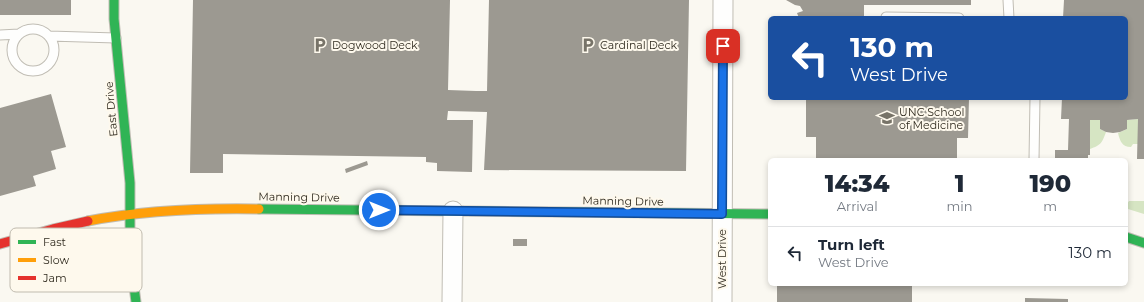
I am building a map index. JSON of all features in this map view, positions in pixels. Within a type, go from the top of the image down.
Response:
[{"type":"street","name":"East Drive","points":[[114,0],[116,38],[130,183],[130,228]]},
{"type":"street","name":"West Drive","points":[[722,302],[723,0]]},
{"type":"street","name":"Manning Drive","points":[[60,228],[106,218],[208,208],[768,214]]},
{"type":"street","points":[[452,302],[453,211]]},
{"type":"street","points":[[1128,238],[1144,243]]},
{"type":"street","name":"Manning Drive","points":[[0,244],[10,241]]},
{"type":"street","name":"East Drive","points":[[134,292],[136,302]]},
{"type":"lane","points":[[1008,0],[1009,16]]},
{"type":"lane","points":[[34,29],[42,31],[48,36],[54,48],[50,61],[44,68],[35,71],[26,70],[20,67],[14,60],[12,48],[15,38],[19,34],[23,31],[34,29]]},
{"type":"lane","points":[[0,35],[19,34]]},
{"type":"lane","points":[[48,36],[116,38]]},
{"type":"lane","points":[[1034,158],[1035,100]]},
{"type":"green space","points":[[1138,119],[1138,144],[1133,144],[1131,147],[1123,145],[1118,133],[1127,129],[1127,120]]},
{"type":"green space","points":[[1090,120],[1100,120],[1100,129],[1106,132],[1101,143],[1090,149]]},
{"type":"green space","points":[[1129,201],[1144,201],[1144,214],[1128,209]]},
{"type":"building","points":[[0,0],[71,0],[71,15],[0,15]]},
{"type":"building","points":[[193,0],[450,0],[448,90],[487,91],[489,0],[689,0],[686,171],[484,170],[487,112],[448,111],[447,120],[473,120],[472,172],[437,171],[437,163],[426,162],[426,157],[223,154],[223,173],[190,173]]},
{"type":"building","points":[[786,0],[971,0],[971,5],[864,5],[864,16],[798,16],[797,13],[803,11],[800,6]]},
{"type":"building","points":[[1064,0],[1144,0],[1144,159],[1137,159],[1138,119],[1127,120],[1127,129],[1113,133],[1100,129],[1100,120],[1090,120],[1090,155],[1088,155],[1088,158],[1055,158],[1055,150],[1068,150],[1069,119],[1061,119],[1062,100],[1128,100],[1128,16],[1063,16]]},
{"type":"building","points":[[51,94],[66,147],[51,151],[56,169],[33,176],[36,186],[0,196],[0,108]]},
{"type":"building","name":"UNC School of Medicine","points":[[806,100],[969,100],[968,138],[957,138],[957,158],[816,158],[816,137],[806,137]]},
{"type":"building","points":[[367,161],[368,165],[346,173],[345,169]]},
{"type":"building","points":[[513,239],[527,239],[527,246],[513,246]]},
{"type":"building","points":[[777,286],[912,286],[912,302],[777,302]]},
{"type":"building","points":[[1025,298],[1068,299],[1068,302],[1025,302]]},
{"type":"traffic: fast","points":[[114,0],[114,19],[130,183],[130,228]]},
{"type":"traffic: fast","points":[[259,209],[768,214]]},
{"type":"traffic: fast","points":[[1128,238],[1144,243]]},
{"type":"traffic: fast","points":[[135,292],[136,302]]},
{"type":"traffic: slow","points":[[88,221],[131,214],[174,210],[259,209]]},
{"type":"traffic: jam","points":[[57,228],[88,221]]},
{"type":"traffic: jam","points":[[0,244],[10,241]]},
{"type":"place","name":"Dogwood Deck","points":[[320,45]]},
{"type":"place","name":"Cardinal Deck","points":[[588,45]]},
{"type":"place","name":"UNC School of Medicine","points":[[887,118]]},
{"type":"route","points":[[379,210],[722,214],[723,46]]}]
